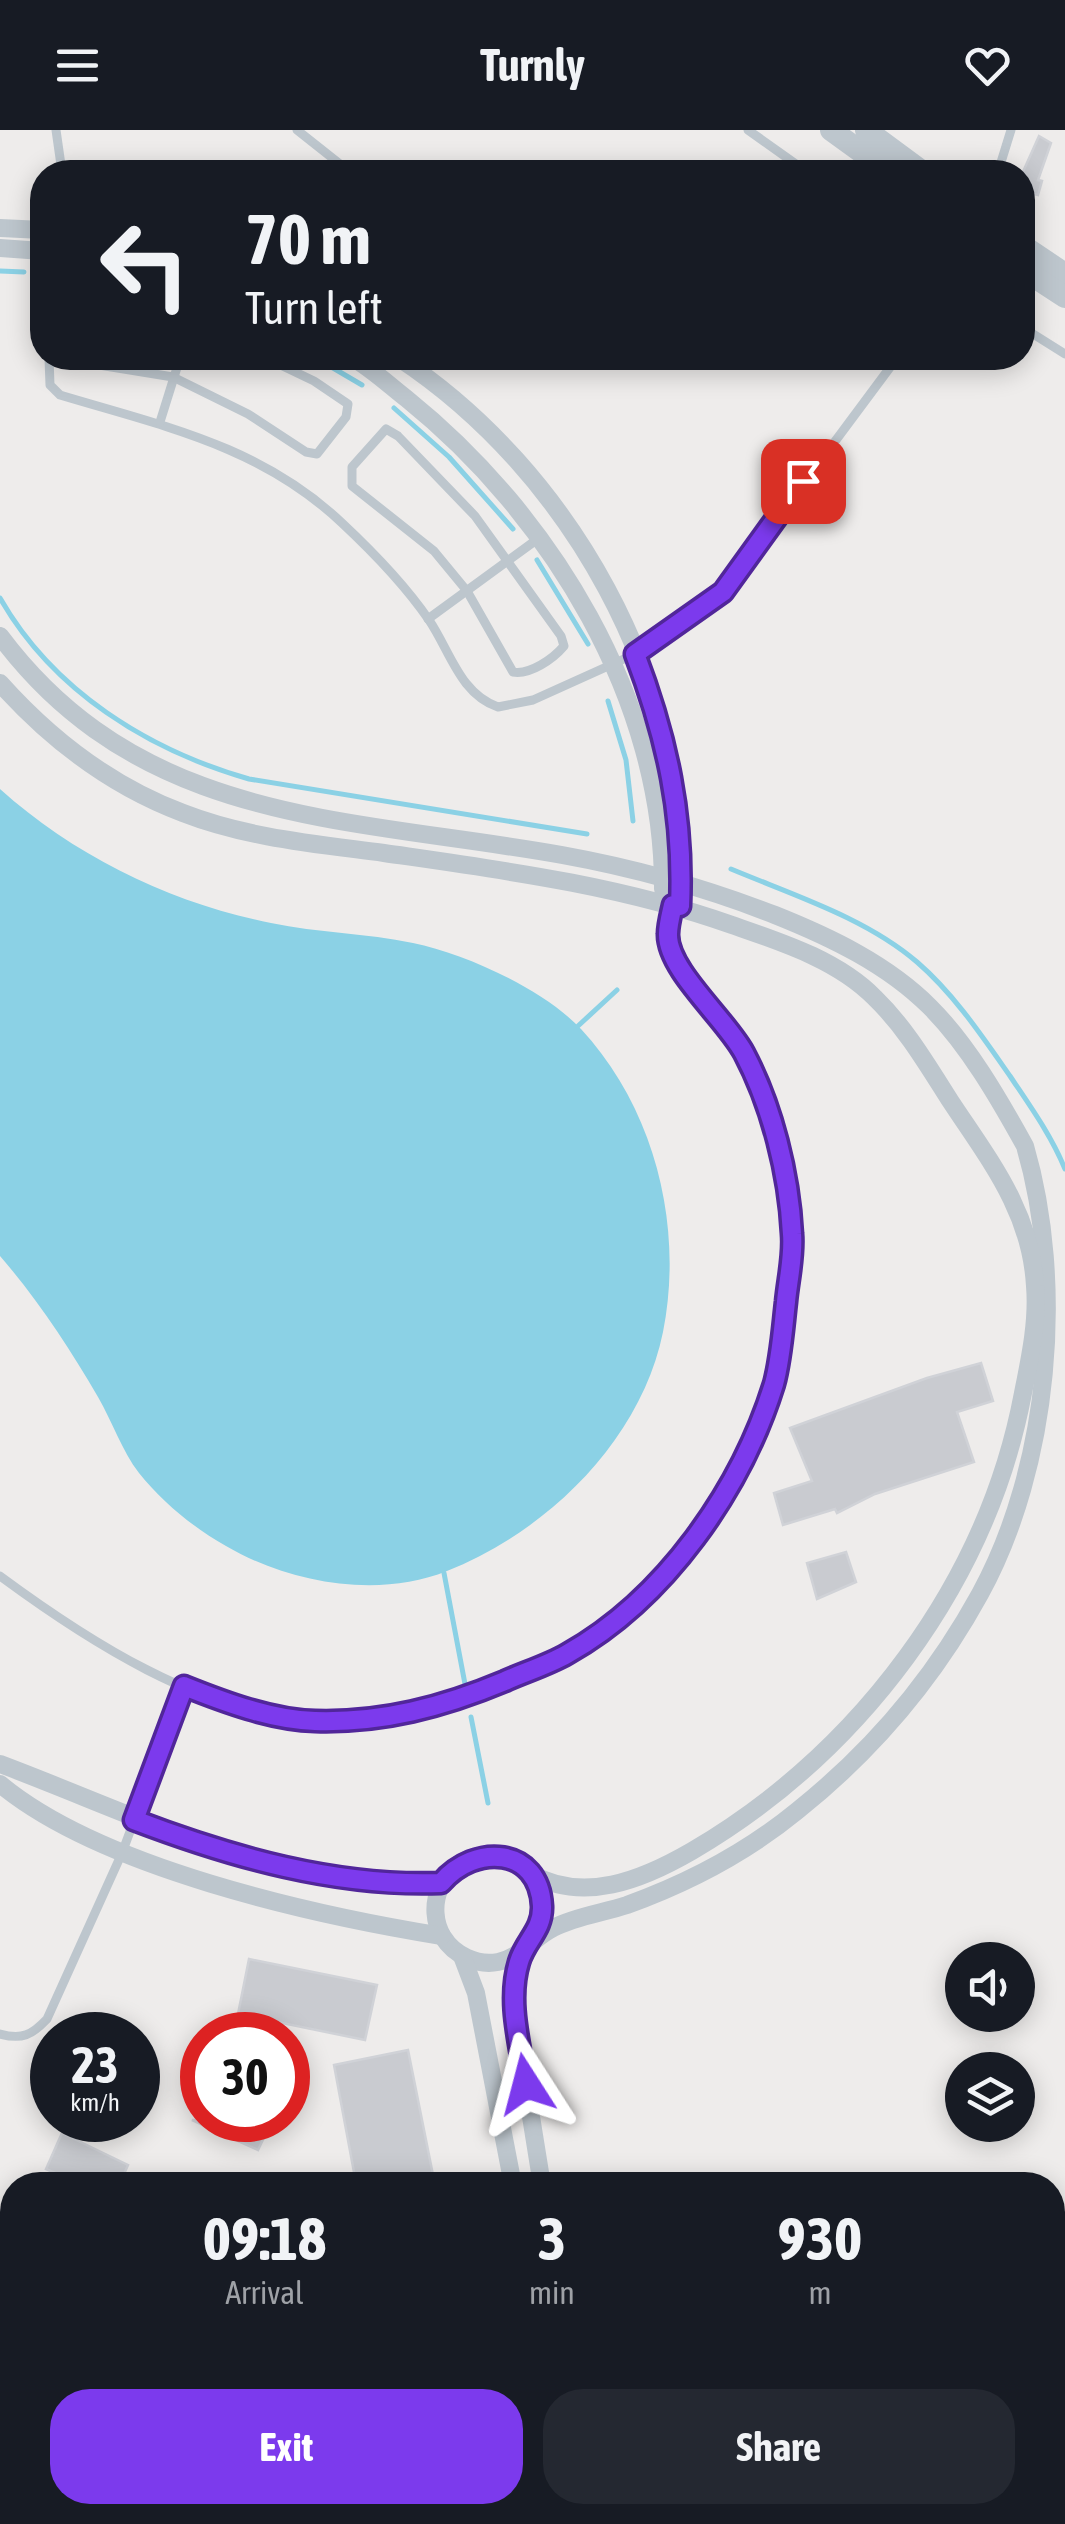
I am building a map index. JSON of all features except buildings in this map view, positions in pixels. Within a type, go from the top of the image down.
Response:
[{"type":"street","points":[[831,130],[872,160]]},
{"type":"street","points":[[866,130],[907,160]]},
{"type":"street","points":[[0,228],[30,229]]},
{"type":"street","points":[[0,248],[30,250]]},
{"type":"street","points":[[1035,253],[1065,274]]},
{"type":"street","points":[[1035,277],[1065,297]]},
{"type":"street","points":[[368,370],[445,430],[540,537],[612,661],[654,790],[672,881]]},
{"type":"street","points":[[415,370],[482,425],[537,483],[586,550],[635,654],[660,721],[676,787],[672,904]]},
{"type":"street","points":[[0,636],[69,711],[127,752],[189,784],[254,804],[566,856],[672,881],[760,909],[840,943],[901,982],[930,1006],[954,1035],[1017,1133],[1048,1197],[1061,1279],[1049,1409],[1035,1462],[992,1571],[920,1688],[877,1736],[794,1814],[705,1872],[619,1908],[562,1924],[498,1962],[462,1956]]},
{"type":"street","points":[[0,684],[50,734],[84,761],[148,798],[214,824],[293,840],[561,879],[672,904],[791,947],[858,981],[915,1046],[1003,1177],[1023,1224],[1036,1286],[1035,1320],[1014,1440],[996,1498],[965,1564],[904,1661],[822,1754],[748,1815],[656,1871],[590,1888],[553,1886],[502,1856],[483,1855],[465,1860],[441,1883],[435,1901],[442,1936],[462,1956],[480,2011],[511,2172]]},
{"type":"street","points":[[0,1764],[182,1838],[292,1869],[372,1882],[441,1883]]},
{"type":"street","points":[[0,1784],[69,1828],[122,1853],[287,1905],[442,1936]]},
{"type":"street","points":[[528,1872],[542,1907],[540,1926],[528,1945],[514,1988],[515,2017],[540,2172]]},
{"type":"lane","points":[[56,130],[60,160]]},
{"type":"lane","points":[[297,130],[335,160]]},
{"type":"lane","points":[[748,130],[790,160]]},
{"type":"lane","points":[[1002,160],[1012,130]]},
{"type":"lane","points":[[1035,335],[1065,354]]},
{"type":"lane","points":[[50,370],[50,385],[60,395],[160,422],[253,460],[297,484],[352,533],[428,619],[469,688],[498,707],[533,700],[612,661],[635,654],[723,592],[887,370]]},
{"type":"lane","points":[[134,370],[174,376],[248,414],[306,452],[317,454],[346,417],[348,404],[291,370]]},
{"type":"lane","points":[[160,422],[176,370]]},
{"type":"lane","points":[[386,430],[398,436],[476,516],[509,560],[564,646],[556,656],[522,674],[513,672],[467,591],[434,551],[352,486],[352,468],[374,438],[386,430]]},
{"type":"lane","points":[[428,619],[540,537]]},
{"type":"lane","points":[[0,1576],[52,1615],[123,1657],[184,1686],[228,1703],[311,1721],[387,1719],[466,1697],[568,1654],[644,1597],[714,1512],[748,1449],[774,1382],[793,1236],[785,1180],[767,1106],[744,1052],[708,1001],[675,964],[667,936],[672,904]]},
{"type":"lane","points":[[0,2034],[18,2039],[34,2033],[47,2019],[122,1853],[184,1686]]},
{"type":"water","points":[[0,789],[60,836],[161,890],[234,914],[289,926],[413,943],[479,964],[525,987],[565,1014],[607,1061],[628,1095],[658,1171],[669,1251],[669,1292],[663,1332],[652,1372],[612,1445],[585,1477],[520,1532],[484,1554],[420,1579],[363,1585],[305,1578],[251,1559],[190,1523],[148,1484],[133,1464],[76,1360],[0,1256]]},
{"type":"waterway","points":[[0,271],[24,272]]},
{"type":"waterway","points":[[336,370],[362,385]]},
{"type":"waterway","points":[[394,408],[449,457],[513,529]]},
{"type":"waterway","points":[[537,560],[588,644]]},
{"type":"waterway","points":[[0,598],[22,631],[75,688],[140,734],[211,767],[249,779],[587,834]]},
{"type":"waterway","points":[[608,701],[626,760],[633,821]]},
{"type":"waterway","points":[[731,869],[852,920],[917,962],[989,1046],[1040,1121],[1065,1169]]},
{"type":"waterway","points":[[578,1026],[617,990]]},
{"type":"waterway","points":[[444,1573],[465,1684]]},
{"type":"waterway","points":[[471,1717],[488,1803]]},
{"type":"route","points":[[526,2084],[514,1988],[524,1948],[540,1926],[542,1907],[538,1889],[519,1864],[502,1856],[483,1855],[465,1860],[441,1883],[372,1882],[292,1869],[134,1820],[184,1686],[228,1703],[311,1721],[387,1719],[466,1697],[568,1654],[644,1597],[714,1512],[748,1449],[774,1382],[793,1236],[785,1180],[767,1106],[744,1052],[708,1001],[675,964],[667,936],[673,905],[680,906],[676,787],[660,721],[635,654],[723,592],[803,481]]}]
